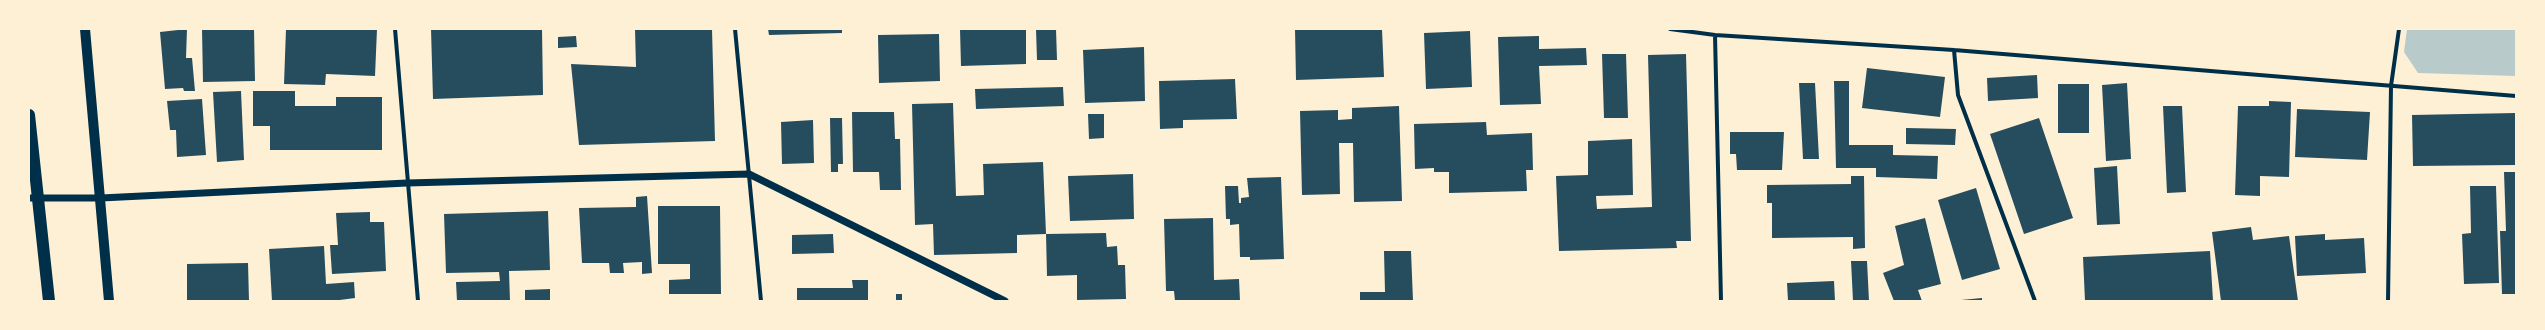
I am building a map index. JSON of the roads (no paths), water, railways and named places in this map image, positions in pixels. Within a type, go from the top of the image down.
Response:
[{"type":"highway","points":[[29,115],[50,301]]},
{"type":"main road","points":[[86,29],[109,301]]},
{"type":"street","points":[[395,29],[418,301]]},
{"type":"street","points":[[735,29],[761,301]]},
{"type":"street","points":[[1670,29],[1714,35],[1954,50],[2516,96]]},
{"type":"street","points":[[2388,301],[2391,86],[2400,29]]},
{"type":"street","points":[[1714,35],[1721,301]]},
{"type":"street","points":[[1954,50],[1958,95],[2035,301]]},
{"type":"street","points":[[29,198],[101,198],[407,183],[749,174],[1005,301]]}]
